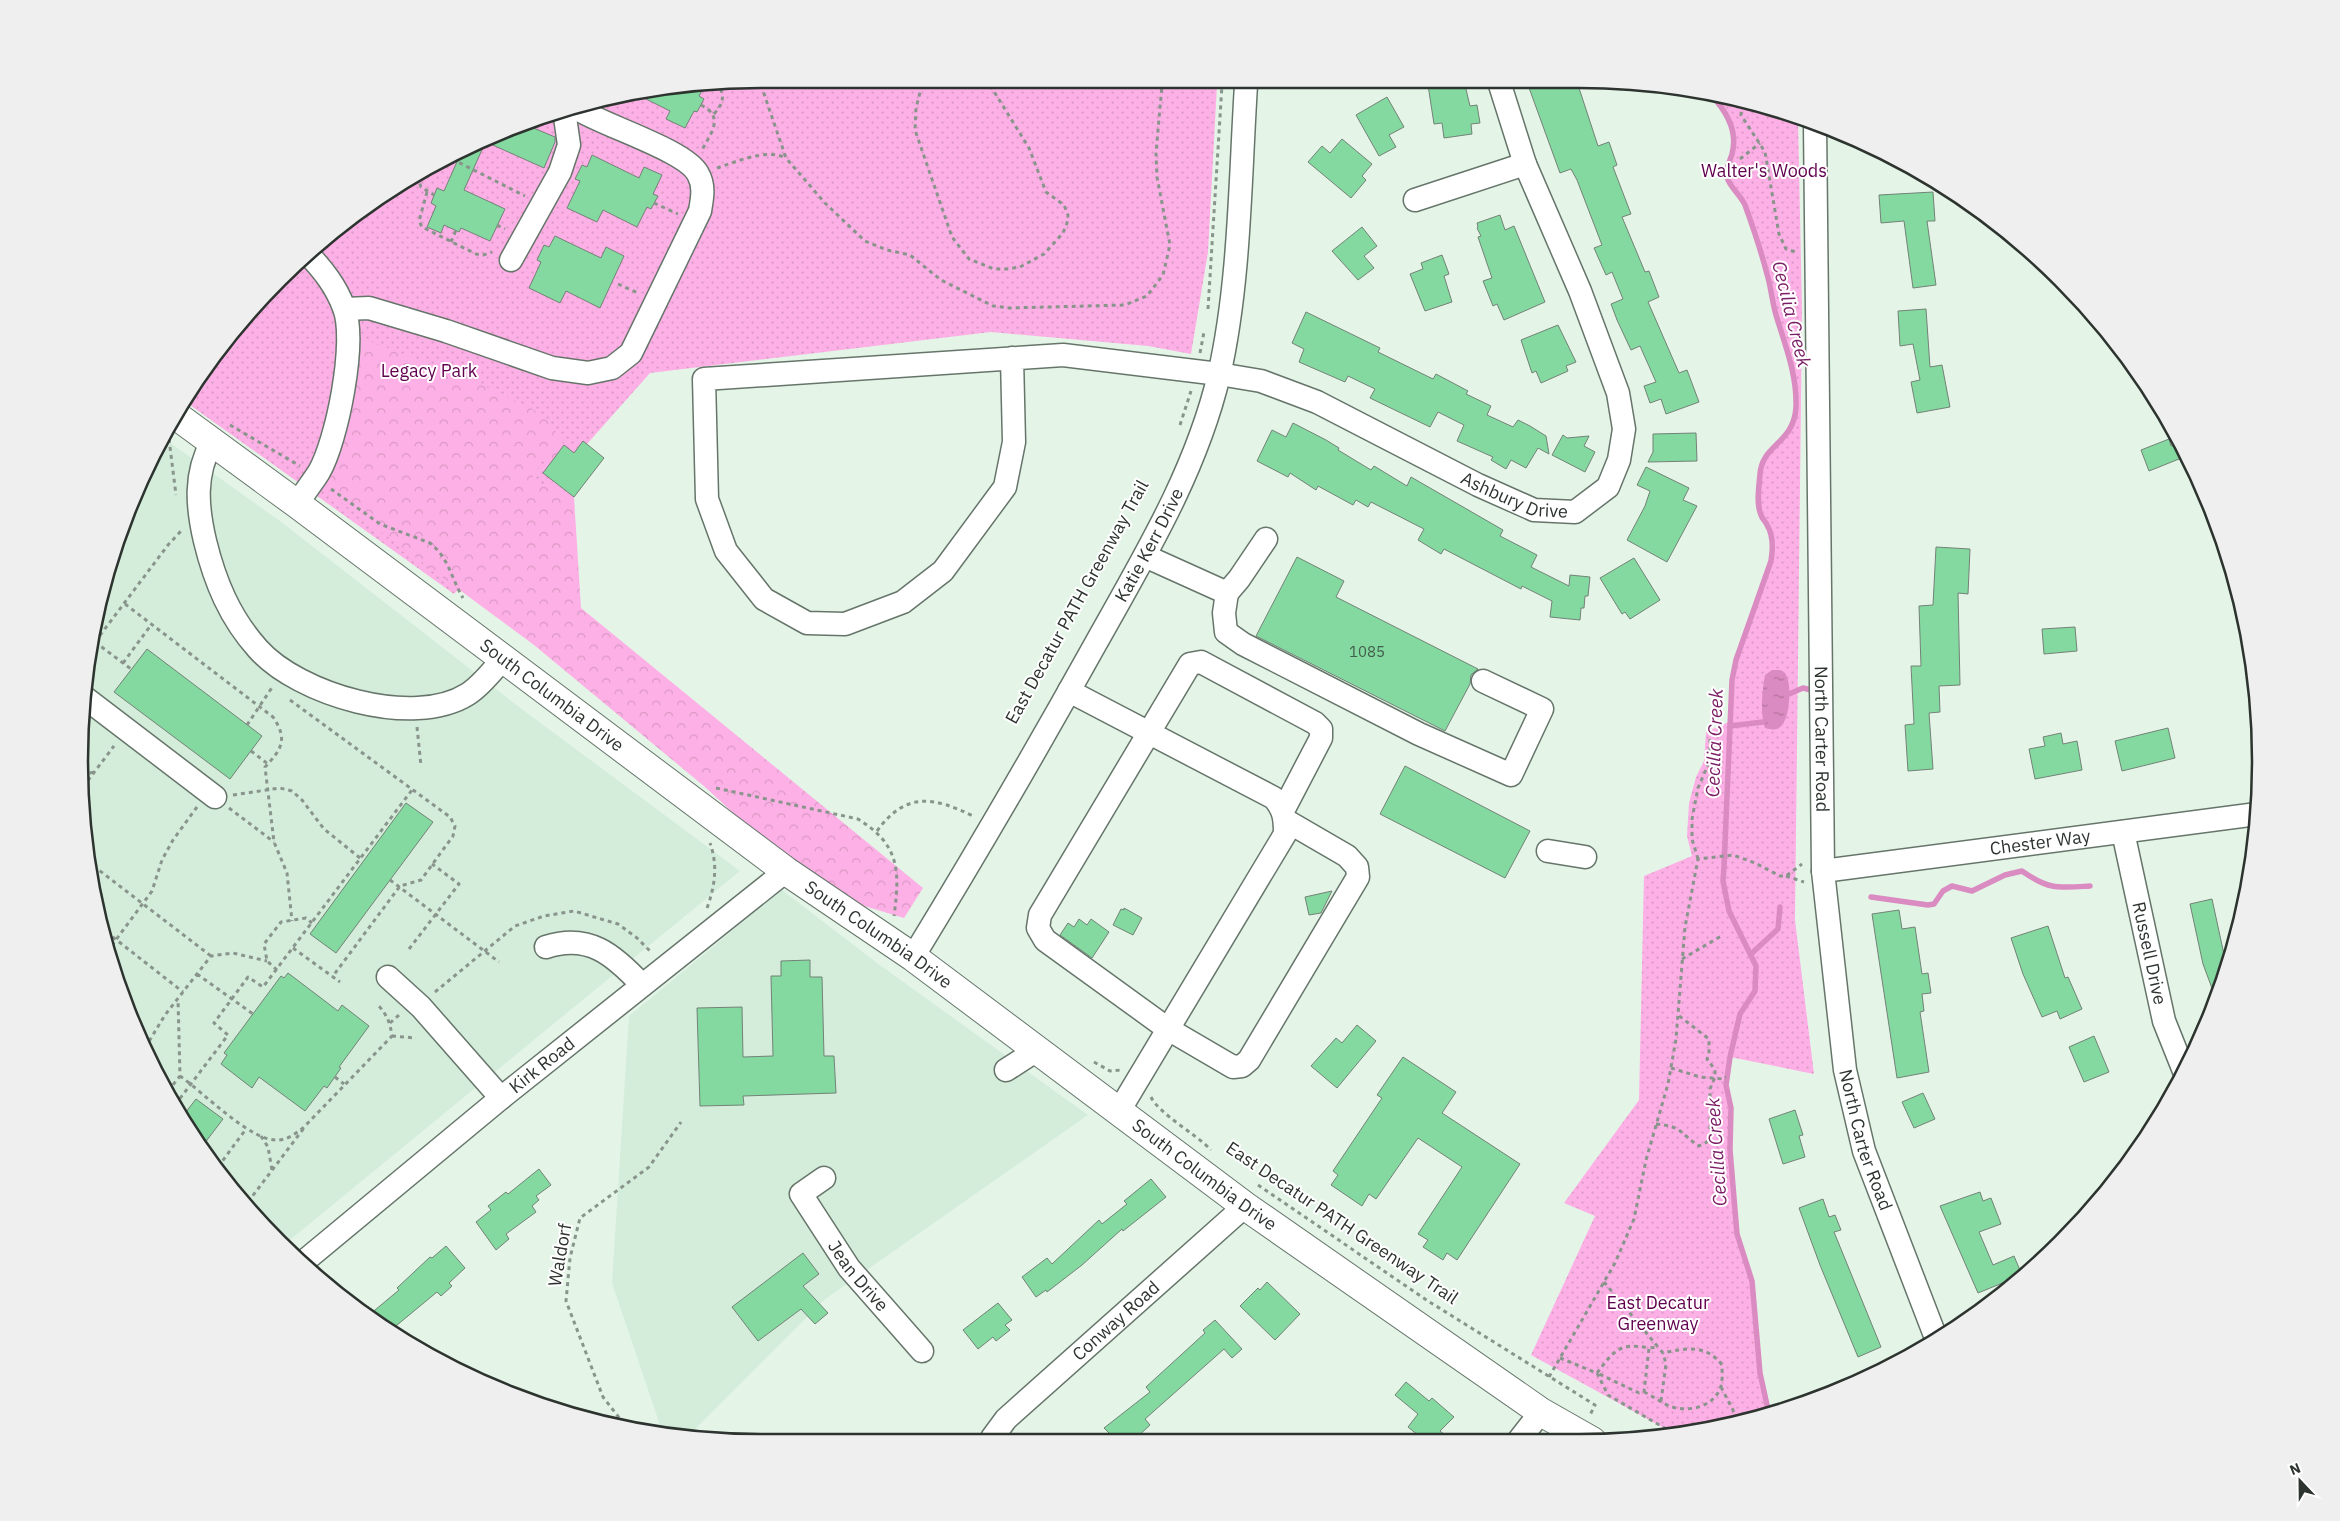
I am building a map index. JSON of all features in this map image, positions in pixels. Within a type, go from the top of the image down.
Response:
[{"type":"main road","name":"South Columbia Drive","points":[[175,429],[218,432],[297,504],[786,871],[913,957],[1245,1206],[1541,1412],[1581,1434]]},
{"type":"street","name":"Katie Kerr Drive","points":[[913,957],[1069,691],[1145,556],[1176,499],[1204,428],[1219,374],[1233,285],[1246,88]]},
{"type":"street","name":"Ashbury Drive","points":[[1012,358],[1014,442],[1005,487],[943,571],[903,602],[845,624],[807,623],[764,599],[726,551],[707,499],[704,379],[1063,354],[1219,374],[1260,381],[1318,402],[1478,485],[1534,510],[1578,520],[1608,487],[1619,460],[1624,429],[1618,393],[1580,291],[1524,164],[1501,88]]},
{"type":"street","points":[[345,309],[369,308],[446,331],[552,368],[588,373],[612,368],[631,352],[700,212],[703,192],[695,169],[683,158],[583,111]]},
{"type":"street","points":[[504,253],[542,204],[560,172],[569,145],[565,117]]},
{"type":"street","name":"North Carter Road","points":[[1816,131],[1823,871],[1845,1070],[1864,1151],[1934,1332]]},
{"type":"street","points":[[1415,200],[1524,164]]},
{"type":"street","points":[[297,504],[315,477],[335,432],[348,349],[345,309],[329,276],[313,259]]},
{"type":"street","points":[[218,432],[203,458],[198,482],[202,525],[219,590],[236,619],[258,649],[277,666],[312,687],[342,698],[383,706],[411,708],[439,706],[468,694],[503,659]]},
{"type":"street","points":[[1266,539],[1240,579],[1227,592],[1224,613],[1226,632],[1243,644],[1419,734],[1511,774],[1542,709],[1483,681]]},
{"type":"street","points":[[1145,556],[1227,592]]},
{"type":"street","points":[[1069,691],[1149,732],[1274,798],[1284,815],[1347,856],[1357,867],[1358,877],[1250,1060],[1242,1066],[1233,1067],[1168,1029],[1045,940],[1038,928],[1040,915],[1149,732],[1190,664],[1201,662],[1315,723],[1321,729],[1321,738],[1284,815],[1285,834],[1168,1029],[1119,1111]]},
{"type":"street","points":[[90,702],[212,795]]},
{"type":"street","name":"Chester Way","points":[[1823,871],[2250,815]]},
{"type":"street","name":"Russell Drive","points":[[2123,832],[2164,1021],[2181,1062]]},
{"type":"street","points":[[1548,851],[1585,857]]},
{"type":"street","name":"Kirk Road","points":[[308,1258],[501,1098],[637,979],[786,871]]},
{"type":"street","points":[[546,947],[563,942],[593,945],[616,958],[637,979]]},
{"type":"street","points":[[388,977],[421,1007],[501,1098]]},
{"type":"street","points":[[1006,1070],[1037,1050]]},
{"type":"street","name":"Jean Drive","points":[[824,1178],[800,1194],[849,1268],[922,1352]]},
{"type":"street","name":"Conway Road","points":[[995,1434],[1006,1419],[1245,1206]]},
{"type":"street","points":[[1524,1434],[1541,1412]]},
{"type":"path","points":[[762,88],[786,158],[826,203],[865,241],[887,250],[910,255],[941,280],[993,306],[1010,308],[1125,305],[1148,296],[1163,275],[1170,245],[1157,177],[1156,153],[1162,88]]},
{"type":"path","points":[[921,88],[916,108],[915,130],[952,237],[969,259],[994,270],[1007,269],[1034,262],[1063,233],[1068,215],[1064,205],[1046,192],[1028,148],[992,88]]},
{"type":"path","points":[[1208,312],[1222,88]]},
{"type":"path","points":[[713,115],[724,102],[724,95],[721,89]]},
{"type":"path","points":[[701,105],[709,109],[713,115],[715,126],[700,154],[695,169],[775,154],[786,158]]},
{"type":"path","points":[[1742,107],[1741,114],[1765,152],[1779,234],[1786,249],[1796,252],[1817,252]]},
{"type":"path","points":[[1740,159],[1760,143]]},
{"type":"path","points":[[456,161],[542,204]]},
{"type":"path","points":[[419,181],[421,187],[434,195]]},
{"type":"path","points":[[427,192],[419,221],[422,228],[476,254],[484,256],[492,253],[504,253]]},
{"type":"path","points":[[654,203],[694,222]]},
{"type":"path","points":[[498,225],[505,229],[501,238]]},
{"type":"path","points":[[451,242],[456,230]]},
{"type":"path","points":[[1178,431],[1196,371],[1205,330]]},
{"type":"path","points":[[218,432],[302,467],[380,524],[430,543],[437,548],[448,563],[467,606]]},
{"type":"path","points":[[99,637],[168,545],[181,531]]},
{"type":"path","points":[[125,604],[273,717],[280,726],[282,739],[278,752],[265,767],[274,842],[287,873],[292,920]]},
{"type":"path","points":[[123,663],[151,624]]},
{"type":"path","points":[[98,644],[131,669]]},
{"type":"path","points":[[289,698],[450,817],[455,826],[452,836],[421,880],[400,886],[333,976]]},
{"type":"path","points":[[411,708],[417,728],[421,766]]},
{"type":"path","points":[[88,779],[126,730]]},
{"type":"path","points":[[1548,1377],[1615,1263],[1634,1219],[1646,1160],[1671,1068],[1678,1015],[1685,927],[1698,859],[1692,839],[1692,819],[1698,788],[1710,760],[1710,735]]},
{"type":"path","points":[[251,751],[268,764]]},
{"type":"path","points":[[88,773],[94,772]]},
{"type":"path","points":[[710,786],[858,819],[877,831],[893,853],[898,891],[894,920]]},
{"type":"path","points":[[113,944],[152,891],[162,860],[173,840],[212,795],[280,788],[292,791],[302,800],[324,829],[360,858]]},
{"type":"path","points":[[179,1099],[228,1034],[214,1022],[248,977],[263,987],[412,790]]},
{"type":"path","points":[[212,795],[274,842]]},
{"type":"path","points":[[877,831],[886,819],[906,806],[927,801],[936,801],[974,816]]},
{"type":"path","points":[[969,825],[978,808]]},
{"type":"path","points":[[706,837],[713,851],[715,876],[714,886],[706,911],[713,905]]},
{"type":"path","points":[[1698,859],[1733,855],[1755,863],[1780,876],[1786,876],[1803,864],[1823,871]]},
{"type":"path","points":[[410,949],[459,884],[432,864]]},
{"type":"path","points":[[96,868],[211,956]]},
{"type":"path","points":[[390,880],[499,962]]},
{"type":"path","points":[[390,1023],[402,1012],[421,1007],[462,968],[515,926],[544,916],[574,911],[618,924],[637,938],[654,955],[637,979]]},
{"type":"path","points":[[266,961],[264,944],[281,922],[306,918],[312,923]]},
{"type":"path","points":[[110,935],[183,992]]},
{"type":"path","points":[[1682,959],[1722,935]]},
{"type":"path","points":[[293,948],[340,982]]},
{"type":"path","points":[[149,1041],[165,1015],[211,956],[233,953],[266,961],[277,970]]},
{"type":"path","points":[[197,974],[253,1014]]},
{"type":"path","points":[[172,1086],[180,1076],[178,999]]},
{"type":"path","points":[[378,1005],[386,1013],[392,1036]]},
{"type":"path","points":[[1656,1124],[1672,1125],[1679,1128],[1699,1146],[1704,1146],[1710,1136],[1710,1089],[1715,1077],[1715,1070],[1707,1059],[1709,1054],[1708,1039],[1678,1015]]},
{"type":"path","points":[[251,1199],[307,1123],[392,1036],[416,1038]]},
{"type":"path","name":"East Decatur PATH Greenway Trail","points":[[1086,1056],[1110,1071],[1122,1070],[1148,1089],[1151,1099],[1157,1106],[1200,1138],[1213,1152]]},
{"type":"path","points":[[1671,1068],[1700,1077],[1723,1079],[1726,1077]]},
{"type":"path","points":[[180,1076],[246,1129],[261,1136],[279,1140],[285,1139],[307,1123]]},
{"type":"path","points":[[335,1077],[344,1084]]},
{"type":"path","name":"Waldorf","points":[[620,1419],[603,1397],[566,1301],[570,1258],[580,1218],[649,1166],[681,1122]]},
{"type":"path","points":[[221,1162],[246,1129]]},
{"type":"path","points":[[261,1136],[268,1147],[272,1170]]},
{"type":"path","name":"East Decatur PATH Greenway Trail","points":[[1252,1180],[1428,1300],[1595,1405],[1587,1434]]},
{"type":"path","points":[[1604,1282],[1663,1353],[1666,1364],[1661,1400]]},
{"type":"path","points":[[1597,1373],[1612,1353],[1622,1347],[1658,1347]]},
{"type":"path","points":[[1644,1392],[1649,1348]]},
{"type":"path","points":[[1560,1358],[1639,1392],[1644,1392],[1672,1406],[1686,1409],[1698,1407],[1714,1400],[1721,1387],[1722,1365],[1706,1350],[1682,1348],[1663,1353]]},
{"type":"path","points":[[1597,1373],[1608,1395],[1665,1428]]},
{"type":"path","points":[[1721,1387],[1734,1416]]},
{"type":"shaded area","points":[[169,442],[280,521],[515,704],[740,871],[290,1240],[255,1204],[227,1170],[201,1134],[157,1058],[123,977],[110,935],[100,892],[93,848],[89,805],[89,716],[100,629],[110,586],[123,544],[139,503]]},
{"type":"shaded area","points":[[782,890],[877,963],[1088,1115],[824,1300],[694,1430],[660,1426],[612,1283],[629,1016]]},
{"type":"green space","name":"Legacy Park","points":[[760,88],[1217,88],[1208,252],[1191,354],[1148,346],[991,332],[650,373],[454,594],[190,405],[227,351],[285,285],[351,227],[387,201],[463,157],[544,123],[586,110],[629,100],[673,93],[716,89]]},
{"type":"green space","name":"East Decatur Greenway","points":[[1716,101],[1754,110],[1798,124],[1802,312],[1795,920],[1814,1074],[1730,1057],[1726,1085],[1731,1108],[1730,1150],[1737,1234],[1752,1281],[1760,1373],[1767,1407],[1711,1421],[1664,1428],[1531,1355],[1595,1216],[1564,1203],[1639,1100],[1644,876],[1692,856],[1687,836],[1689,803],[1696,777],[1704,761],[1706,732],[1731,721],[1732,680],[1736,660],[1774,548],[1771,534],[1761,516],[1759,506],[1760,472],[1763,460],[1771,450],[1784,440],[1791,429],[1796,408],[1794,380],[1790,358],[1776,313],[1767,274],[1744,203],[1728,180],[1727,169],[1733,151],[1733,131],[1728,117]]},
{"type":"green space","points":[[359,337],[473,381],[529,407],[548,419],[564,445],[554,459],[542,461],[532,478],[542,485],[554,482],[574,497],[581,608],[923,888],[904,918],[861,905],[778,854],[705,787],[534,645],[323,489],[330,474]]},
{"type":"water","points":[[1772,670],[1780,670],[1785,673],[1789,686],[1786,718],[1780,727],[1775,729],[1765,728],[1762,709],[1765,675]]},
{"type":"building","points":[[1428,88],[1466,88],[1470,106],[1477,105],[1480,123],[1471,124],[1472,134],[1444,138],[1442,123],[1434,124]]},
{"type":"building","points":[[1529,88],[1579,88],[1598,146],[1609,142],[1617,165],[1613,167],[1631,214],[1622,217],[1645,272],[1649,271],[1659,297],[1648,302],[1679,373],[1687,370],[1699,402],[1666,414],[1661,399],[1650,403],[1644,386],[1656,382],[1640,346],[1631,350],[1617,320],[1611,304],[1623,299],[1612,272],[1606,275],[1594,248],[1602,245],[1577,180],[1571,169],[1560,173]]},
{"type":"building","points":[[702,90],[699,96],[704,99],[697,112],[694,111],[685,128],[666,119],[670,111],[643,98]]},
{"type":"building","points":[[1387,97],[1404,127],[1389,135],[1396,147],[1379,156],[1356,115]]},
{"type":"building","points":[[532,128],[555,137],[555,142],[544,168],[491,144]]},
{"type":"building","points":[[1342,139],[1372,164],[1362,176],[1366,180],[1351,198],[1308,162],[1322,146],[1330,153]]},
{"type":"building","points":[[483,148],[464,190],[505,209],[490,241],[461,228],[459,232],[444,225],[441,233],[427,227],[436,206],[431,203],[437,188],[444,191],[458,160]]},
{"type":"building","points":[[592,155],[639,178],[644,167],[662,175],[653,194],[658,196],[651,209],[647,207],[637,227],[603,210],[597,222],[567,208],[580,181],[575,179],[582,165],[587,167]]},
{"type":"building","points":[[1933,192],[1935,221],[1927,221],[1936,285],[1913,288],[1904,221],[1881,223],[1879,195]]},
{"type":"building","points":[[1500,215],[1505,230],[1514,226],[1545,302],[1504,320],[1497,304],[1493,306],[1483,281],[1492,278],[1478,237],[1481,236],[1477,228],[1477,223]]},
{"type":"building","points":[[1362,227],[1377,246],[1364,256],[1374,268],[1358,280],[1332,251]]},
{"type":"building","points":[[555,236],[601,258],[606,247],[624,256],[600,308],[566,291],[560,303],[529,288],[541,262],[537,260],[544,245],[549,247]]},
{"type":"building","points":[[1442,255],[1449,274],[1444,276],[1452,302],[1425,311],[1410,274],[1423,269],[1421,263]]},
{"type":"building","points":[[1926,309],[1930,367],[1942,365],[1950,407],[1917,413],[1911,382],[1920,380],[1913,344],[1900,346],[1898,311]]},
{"type":"building","points":[[1306,312],[1380,348],[1378,352],[1433,379],[1436,374],[1468,391],[1466,394],[1491,406],[1487,415],[1513,427],[1518,420],[1530,426],[1546,436],[1549,454],[1538,448],[1526,468],[1511,460],[1506,469],[1491,460],[1493,457],[1457,441],[1464,425],[1438,412],[1430,427],[1370,398],[1375,389],[1348,376],[1345,382],[1299,362],[1304,349],[1292,343]]},
{"type":"building","points":[[1558,325],[1576,362],[1566,366],[1568,371],[1541,383],[1536,371],[1532,373],[1521,340]]},
{"type":"building","points":[[1293,423],[1326,440],[1339,448],[1338,450],[1371,470],[1374,466],[1407,486],[1411,477],[1503,530],[1500,536],[1537,555],[1531,567],[1569,586],[1570,575],[1590,577],[1588,596],[1585,596],[1584,608],[1581,608],[1580,620],[1550,617],[1552,601],[1522,586],[1521,589],[1444,549],[1441,554],[1418,540],[1424,529],[1371,502],[1368,507],[1356,500],[1353,505],[1318,486],[1316,490],[1290,473],[1288,477],[1257,461],[1272,430],[1286,437]]},
{"type":"building","points":[[1696,433],[1697,461],[1648,462],[1653,452],[1653,434]]},
{"type":"building","points":[[1563,435],[1567,438],[1589,436],[1584,446],[1595,452],[1585,472],[1552,455]]},
{"type":"building","points":[[2169,439],[2171,446],[2173,445],[2181,458],[2149,471],[2141,450]]},
{"type":"building","points":[[583,441],[604,458],[574,497],[543,473],[564,445],[574,453]]},
{"type":"building","points":[[1646,467],[1689,488],[1683,500],[1697,506],[1667,562],[1627,540],[1645,506],[1650,491],[1637,485]]},
{"type":"building","points":[[1936,547],[1970,549],[1968,594],[1958,593],[1960,685],[1939,686],[1940,712],[1929,713],[1933,769],[1908,771],[1905,725],[1914,724],[1911,666],[1921,666],[1919,606],[1933,605]]},
{"type":"building","points":[[1297,557],[1344,581],[1336,597],[1478,669],[1471,675],[1470,684],[1445,731],[1256,636]]},
{"type":"building","points":[[1634,558],[1660,600],[1630,619],[1625,612],[1622,614],[1600,578]]},
{"type":"building","points":[[2075,627],[2077,651],[2044,654],[2042,629]]},
{"type":"building","points":[[147,649],[262,736],[230,779],[114,692]]},
{"type":"building","points":[[2168,728],[2175,758],[2122,771],[2115,741]]},
{"type":"building","points":[[2061,733],[2063,744],[2077,741],[2082,770],[2035,779],[2029,749],[2045,746],[2043,737]]},
{"type":"building","points":[[1405,766],[1530,831],[1505,878],[1380,814]]},
{"type":"building","points":[[406,803],[433,822],[336,953],[310,934]]},
{"type":"building","points":[[1332,891],[1321,913],[1309,915],[1305,897]]},
{"type":"building","points":[[2212,899],[2224,954],[2212,989],[2203,964],[2190,904]]},
{"type":"building","points":[[1124,908],[1142,918],[1133,935],[1113,925],[1121,909],[1124,910]]},
{"type":"building","points":[[1899,910],[1902,929],[1915,927],[1922,974],[1928,973],[1931,993],[1922,994],[1924,1011],[1920,1012],[1929,1072],[1897,1078],[1872,914]]},
{"type":"building","points":[[1079,919],[1087,925],[1091,919],[1109,932],[1092,958],[1060,935],[1068,923],[1074,927]]},
{"type":"building","points":[[2048,926],[2065,978],[2068,977],[2082,1009],[2060,1019],[2057,1011],[2042,1017],[2023,974],[2011,938]]},
{"type":"building","points":[[810,960],[810,977],[822,977],[824,1056],[834,1056],[836,1093],[743,1096],[744,1105],[700,1106],[697,1008],[742,1007],[743,1057],[773,1056],[771,976],[781,976],[781,961]]},
{"type":"building","points":[[288,973],[338,1011],[342,1005],[369,1026],[339,1067],[341,1068],[327,1088],[324,1086],[305,1111],[259,1077],[252,1088],[221,1064],[227,1055],[224,1053],[281,976],[284,978]]},
{"type":"building","points":[[1357,1025],[1376,1041],[1337,1088],[1311,1066],[1336,1038],[1342,1043]]},
{"type":"building","points":[[2094,1036],[2109,1072],[2084,1082],[2069,1047]]},
{"type":"building","points":[[1403,1057],[1456,1092],[1442,1113],[1520,1164],[1457,1260],[1447,1253],[1443,1260],[1423,1247],[1428,1240],[1418,1234],[1462,1167],[1418,1138],[1376,1199],[1369,1194],[1362,1206],[1331,1185],[1338,1175],[1333,1171],[1382,1098],[1377,1095]]},
{"type":"building","points":[[1923,1093],[1935,1119],[1914,1128],[1902,1102]]},
{"type":"building","points":[[196,1099],[223,1119],[206,1141],[187,1111]]},
{"type":"building","points":[[1795,1110],[1803,1135],[1799,1136],[1805,1157],[1783,1164],[1769,1119]]},
{"type":"building","points":[[539,1169],[551,1185],[536,1196],[539,1200],[532,1206],[536,1212],[506,1234],[509,1239],[496,1250],[476,1222],[491,1210],[488,1206],[506,1192],[508,1194]]},
{"type":"building","points":[[1151,1179],[1166,1197],[1123,1231],[1122,1229],[1082,1265],[1047,1292],[1046,1290],[1036,1297],[1022,1277],[1047,1258],[1052,1264],[1099,1220],[1102,1224],[1127,1204],[1124,1201]]},
{"type":"building","points":[[1980,1192],[1983,1201],[1991,1198],[2001,1224],[1979,1232],[1993,1265],[2014,1256],[2019,1269],[2002,1283],[1978,1293],[1940,1206]]},
{"type":"building","points":[[1823,1199],[1829,1217],[1835,1215],[1841,1230],[1834,1232],[1881,1347],[1858,1357],[1799,1208]]},
{"type":"building","points":[[446,1246],[465,1268],[449,1283],[452,1286],[441,1296],[437,1292],[396,1326],[374,1311],[399,1290],[397,1288],[430,1257],[432,1258]]},
{"type":"building","points":[[803,1253],[819,1274],[803,1286],[828,1313],[815,1324],[801,1309],[758,1341],[732,1307]]},
{"type":"building","points":[[1267,1282],[1300,1314],[1275,1340],[1240,1306]]},
{"type":"building","points":[[998,1303],[1012,1320],[1005,1325],[1010,1330],[996,1341],[993,1337],[978,1349],[963,1330]]},
{"type":"building","points":[[1215,1320],[1242,1349],[1232,1358],[1224,1349],[1145,1419],[1150,1425],[1140,1434],[1110,1434],[1104,1428],[1150,1392],[1146,1387],[1205,1333],[1203,1330]]},
{"type":"building","points":[[1406,1382],[1429,1401],[1432,1398],[1454,1417],[1440,1431],[1444,1434],[1417,1434],[1408,1427],[1418,1414],[1395,1395]]},
{"type":"waterway","name":"Cecilia Creek","points":[[1716,101],[1727,116],[1734,138],[1727,177],[1745,205],[1760,248],[1776,315],[1790,360],[1796,395],[1794,419],[1790,429],[1766,456],[1760,474],[1759,511],[1771,534],[1772,552],[1771,561],[1736,660],[1732,680],[1723,881],[1729,911],[1756,966],[1755,991],[1740,1014],[1726,1085],[1731,1108],[1730,1150],[1737,1234],[1752,1281],[1760,1373],[1767,1407]]},
{"type":"waterway","points":[[1789,694],[1803,688],[1811,690]]},
{"type":"waterway","points":[[1730,726],[1763,722]]},
{"type":"waterway","points":[[1871,897],[1928,905],[1934,904],[1943,891],[1952,886],[1972,891],[2005,875],[2022,871],[2047,885],[2062,887],[2090,886]]},
{"type":"waterway","points":[[1751,954],[1778,929],[1780,907]]},
{"type":"park label","name":"Walter's Woods","points":[[1764,171]]}]
